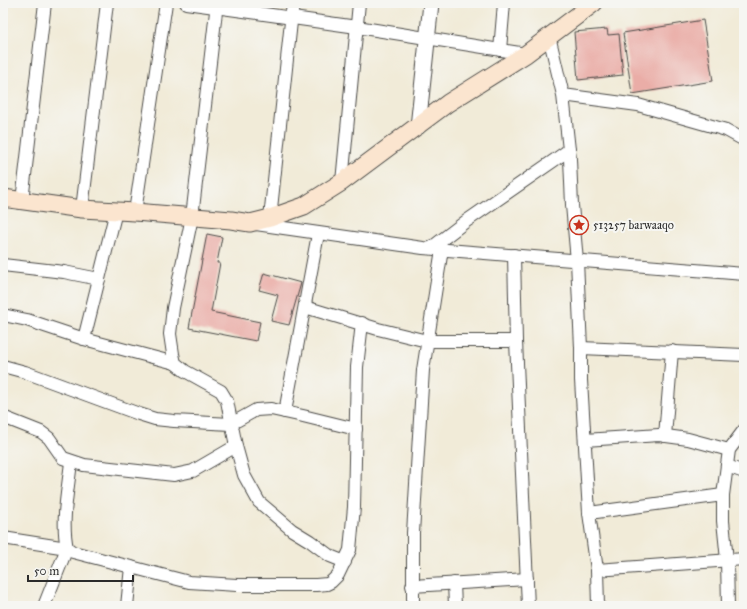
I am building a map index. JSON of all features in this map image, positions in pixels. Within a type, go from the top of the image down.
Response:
[{"type":"main road","points":[[3,198],[82,210],[135,212],[232,220],[250,223],[270,218],[304,206],[342,182],[418,127],[448,103],[526,54],[594,3]]},
{"type":"street","points":[[22,201],[45,3]]},
{"type":"street","points":[[82,210],[107,3]]},
{"type":"street","points":[[135,212],[166,3]]},
{"type":"street","points":[[186,3],[217,5],[291,18],[526,54]]},
{"type":"street","points":[[270,218],[293,3]]},
{"type":"street","points":[[342,182],[359,3]]},
{"type":"street","points":[[418,127],[431,3]]},
{"type":"street","points":[[500,50],[504,3]]},
{"type":"street","points":[[175,363],[170,334],[173,308],[192,217],[217,5]]},
{"type":"street","points":[[550,36],[563,95],[569,150],[577,261],[581,380],[589,513],[597,570],[598,606]]},
{"type":"street","points":[[563,95],[638,105],[726,130],[744,140]]},
{"type":"street","points":[[413,606],[412,533],[423,370],[437,249],[465,222],[569,150]]},
{"type":"street","points":[[84,339],[116,211]]},
{"type":"street","points":[[250,223],[318,234],[437,249],[744,274]]},
{"type":"street","points":[[285,412],[318,234]]},
{"type":"street","points":[[514,255],[516,341],[528,606]]},
{"type":"street","points":[[3,265],[64,272],[99,279]]},
{"type":"street","points":[[305,307],[378,329],[427,341],[516,341]]},
{"type":"street","points":[[3,315],[27,320],[84,339],[175,363],[185,371],[221,391],[227,402],[236,446],[244,475],[259,502],[292,530],[330,556],[345,562]]},
{"type":"street","points":[[3,538],[67,548],[73,552],[189,582],[237,585],[316,585],[331,582],[338,575],[350,550],[354,507],[357,367],[362,324]]},
{"type":"street","points":[[581,348],[744,355]]},
{"type":"street","points":[[665,436],[672,352]]},
{"type":"street","points":[[3,366],[24,372],[155,419],[232,424],[256,410],[271,409],[356,430]]},
{"type":"street","points":[[3,417],[40,432],[49,438],[63,458],[71,462],[84,465],[174,475],[193,471],[236,446]]},
{"type":"street","points":[[728,606],[728,560],[723,521],[723,495],[729,450],[744,430]]},
{"type":"street","points":[[585,440],[665,436],[688,439],[729,450]]},
{"type":"street","points":[[44,606],[67,548],[65,521],[71,462]]},
{"type":"street","points":[[727,466],[744,472]]},
{"type":"street","points":[[589,513],[723,495]]},
{"type":"street","points":[[597,570],[744,559]]},
{"type":"street","points":[[127,606],[131,567]]},
{"type":"street","points":[[412,586],[527,579]]},
{"type":"street","points":[[454,583],[455,606]]},
{"type":"building","points":[[703,20],[713,81],[632,94],[623,33]]},
{"type":"building","points":[[607,29],[608,35],[619,34],[623,75],[578,80],[574,32]]},
{"type":"building","points":[[207,234],[222,237],[217,263],[220,263],[211,312],[260,322],[256,341],[189,328]]},
{"type":"building","points":[[264,273],[301,283],[289,325],[271,321],[278,295],[259,290]]},
{"type":"place","name":"513257 barwaaqo","points":[[579,225]]}]
